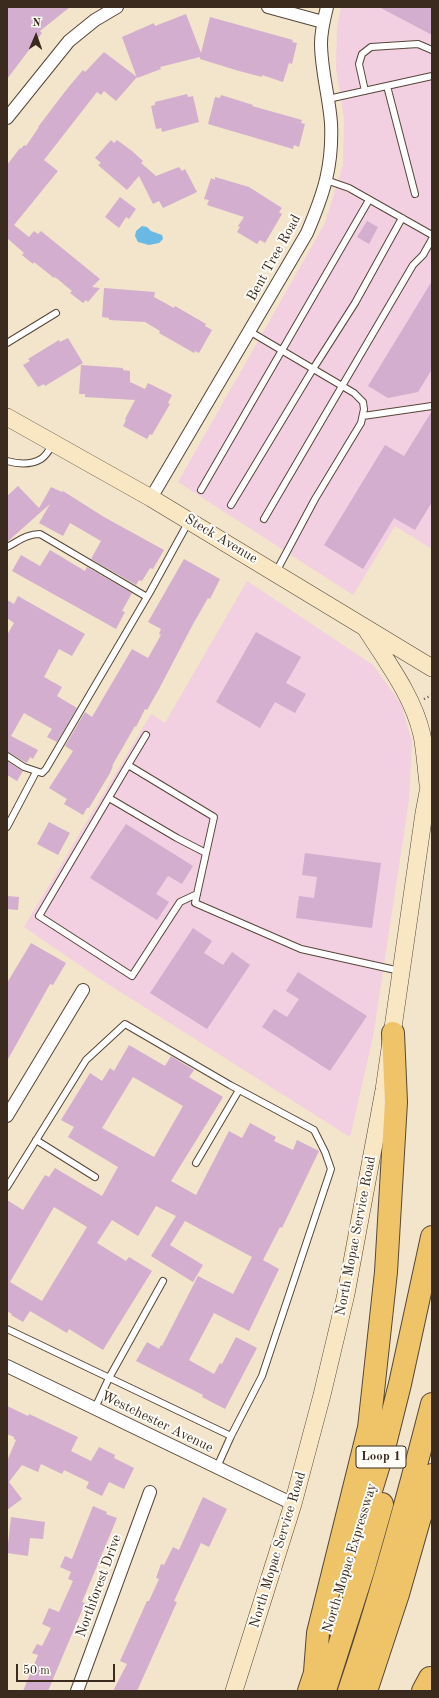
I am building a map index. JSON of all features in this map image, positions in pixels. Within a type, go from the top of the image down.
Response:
[{"type":"highway","points":[[316,1685],[318,1633],[369,1428],[387,1249],[396,1102],[393,1034]]},
{"type":"highway","name":"North Mopac Expressway","points":[[316,1685],[384,1448],[400,1384],[432,1237]]},
{"type":"highway","points":[[316,1685],[363,1571],[390,1477],[432,1302]]},
{"type":"highway","points":[[348,1691],[386,1575],[414,1477],[432,1404]]},
{"type":"highway","points":[[366,1691],[398,1594],[432,1475]]},
{"type":"main road","name":"Steck Avenue","points":[[7,417],[189,520],[364,625],[432,668]]},
{"type":"main road","points":[[364,625],[396,676],[416,714],[422,735],[429,789]]},
{"type":"main road","name":"North Mopac Service Road","points":[[234,1691],[293,1504],[322,1395],[346,1294],[384,1090],[432,771]]},
{"type":"street","points":[[7,118],[68,41],[94,20],[116,7]]},
{"type":"street","points":[[268,7],[323,22]]},
{"type":"street","name":"Bent Tree Road","points":[[151,498],[307,233],[321,202],[330,165],[331,122],[321,44],[323,22],[327,7]]},
{"type":"street","points":[[7,1116],[83,990]]},
{"type":"street","name":"Westchester Avenue","points":[[7,1366],[293,1504]]},
{"type":"street","name":"Northforest Drive","points":[[76,1691],[150,1492]]},
{"type":"lane","points":[[365,91],[359,64],[362,54],[370,47],[418,44],[432,50]]},
{"type":"lane","points":[[328,99],[432,76]]},
{"type":"lane","points":[[387,86],[415,194]]},
{"type":"lane","points":[[326,180],[349,188],[432,235]]},
{"type":"lane","points":[[201,490],[369,200]]},
{"type":"lane","points":[[231,505],[313,369],[355,303],[402,218]]},
{"type":"lane","points":[[264,519],[341,385],[413,265],[423,255],[432,239]]},
{"type":"lane","points":[[7,343],[56,313]]},
{"type":"lane","points":[[249,331],[354,393],[363,402],[363,416],[361,423],[315,499],[276,572]]},
{"type":"lane","points":[[363,416],[432,406]]},
{"type":"lane","points":[[7,461],[16,464],[27,463],[42,458],[54,443]]},
{"type":"lane","points":[[7,756],[36,772],[42,773],[46,769],[147,597],[189,520]]},
{"type":"lane","points":[[7,548],[26,536],[40,534],[147,597]]},
{"type":"lane","points":[[146,735],[39,916],[132,976],[180,902],[197,894]]},
{"type":"lane","points":[[128,765],[214,817],[195,903],[300,949],[401,971]]},
{"type":"lane","points":[[7,827],[36,772]]},
{"type":"lane","points":[[109,798],[177,838],[206,853]]},
{"type":"lane","points":[[7,1186],[86,1060],[125,1024],[239,1090],[314,1130],[325,1152],[331,1169],[262,1376],[231,1436],[217,1468]]},
{"type":"lane","points":[[196,1163],[239,1090]]},
{"type":"lane","points":[[36,1140],[95,1177]]},
{"type":"lane","points":[[95,1408],[108,1378],[163,1280]]},
{"type":"lane","points":[[7,1329],[231,1436]]},
{"type":"shaded area","points":[[341,7],[432,7],[432,549],[395,526],[353,595],[178,482],[325,223],[343,165],[344,119],[336,68],[337,28]]},
{"type":"shaded area","points":[[247,581],[373,665],[401,704],[412,742],[409,800],[373,1037],[350,1137],[100,979],[24,927],[151,714],[165,723]]},
{"type":"water","points":[[142,226],[162,235],[163,239],[159,243],[149,245],[138,242],[135,236],[136,231]]},
{"type":"building","points":[[7,7],[70,7],[40,31],[42,33],[7,79]]},
{"type":"building","points":[[379,7],[432,7],[432,35]]},
{"type":"building","points":[[186,14],[201,53],[210,17],[293,40],[292,42],[297,43],[292,64],[289,63],[283,82],[262,75],[262,77],[239,71],[200,59],[200,57],[160,67],[161,69],[137,78],[122,37],[154,23],[155,26]]},
{"type":"building","points":[[104,52],[137,77],[116,101],[104,91],[101,95],[97,92],[44,160],[58,171],[14,225],[29,237],[34,231],[38,234],[41,231],[100,279],[92,287],[100,288],[88,302],[86,300],[83,303],[70,293],[72,291],[55,277],[54,278],[34,262],[33,264],[22,255],[24,253],[7,238],[7,165],[20,148],[21,149],[24,145],[26,146],[38,127],[83,70],[85,72]]},
{"type":"building","points":[[187,94],[188,97],[193,96],[199,122],[162,132],[161,128],[156,129],[151,106],[155,105],[155,102]]},
{"type":"building","points":[[221,95],[253,105],[252,106],[302,120],[301,123],[305,124],[299,147],[294,145],[293,149],[208,124],[215,97],[220,98]]},
{"type":"building","points":[[111,140],[114,143],[117,140],[132,151],[143,161],[141,163],[156,176],[179,167],[182,171],[185,169],[197,192],[163,208],[159,201],[153,204],[139,176],[127,190],[98,165],[101,163],[95,158]]},
{"type":"building","points":[[215,177],[249,187],[282,208],[279,212],[282,214],[265,243],[260,240],[257,244],[237,232],[240,227],[238,226],[244,217],[207,205],[209,200],[204,199],[211,178],[215,180]]},
{"type":"building","points":[[120,197],[136,209],[129,219],[126,217],[119,228],[105,217]]},
{"type":"building","points":[[367,221],[378,227],[369,244],[357,237]]},
{"type":"building","points":[[432,281],[432,369],[418,392],[388,398],[368,386]]},
{"type":"building","points":[[104,288],[155,292],[154,297],[174,308],[175,306],[206,324],[205,326],[212,330],[199,353],[195,351],[194,353],[159,333],[160,331],[145,322],[109,320],[109,318],[102,317]]},
{"type":"building","points":[[68,338],[83,363],[45,386],[44,384],[38,387],[23,365],[30,361],[28,359],[59,340],[60,342]]},
{"type":"building","points":[[81,365],[123,368],[123,370],[130,371],[130,382],[145,389],[148,383],[172,395],[168,403],[170,404],[152,435],[150,434],[147,439],[123,426],[135,400],[85,397],[85,394],[79,394]]},
{"type":"building","points":[[432,411],[432,502],[415,530],[394,518],[363,569],[324,545],[385,445],[404,456]]},
{"type":"building","points":[[18,486],[39,508],[51,487],[62,492],[63,491],[104,517],[164,550],[153,569],[150,568],[142,581],[139,580],[136,585],[91,559],[101,541],[70,523],[63,536],[39,523],[50,504],[7,542],[7,496]]},
{"type":"building","points":[[50,550],[85,571],[87,567],[132,593],[122,611],[125,612],[116,629],[12,571],[21,555],[40,566]]},
{"type":"building","points":[[184,559],[220,579],[210,599],[208,598],[192,626],[147,710],[145,709],[136,727],[135,726],[112,766],[110,773],[89,808],[87,808],[83,815],[64,804],[67,799],[49,788],[73,751],[65,746],[85,712],[92,717],[132,649],[148,658],[161,635],[159,634],[161,629],[148,622]]},
{"type":"building","points":[[18,596],[85,634],[72,656],[59,649],[44,677],[62,687],[57,696],[77,708],[57,742],[47,737],[52,729],[24,713],[11,736],[38,750],[33,759],[30,757],[27,763],[7,752],[7,635],[14,623],[7,618],[7,600],[14,604]]},
{"type":"building","points":[[256,632],[301,657],[286,683],[306,694],[295,713],[275,702],[260,728],[216,702]]},
{"type":"building","points":[[7,761],[23,771],[17,781],[7,775]]},
{"type":"building","points":[[49,822],[70,833],[58,855],[37,844]]},
{"type":"building","points":[[126,824],[193,866],[182,884],[168,876],[156,894],[169,902],[157,920],[90,878]]},
{"type":"building","points":[[305,853],[381,863],[372,928],[296,918],[299,896],[314,898],[317,877],[302,875]]},
{"type":"building","points":[[7,896],[19,897],[18,910],[7,909]]},
{"type":"building","points":[[193,928],[212,941],[204,953],[223,965],[232,952],[250,965],[207,1029],[150,993]]},
{"type":"building","points":[[31,943],[66,963],[53,985],[50,984],[7,1061],[7,983]]},
{"type":"building","points":[[298,972],[367,1016],[330,1071],[262,1027],[274,1009],[287,1017],[299,999],[286,991]]},
{"type":"building","points":[[129,1045],[165,1066],[171,1056],[194,1070],[189,1077],[223,1097],[171,1181],[196,1195],[229,1131],[242,1138],[250,1123],[276,1137],[274,1141],[293,1150],[297,1140],[319,1151],[282,1228],[280,1227],[263,1260],[279,1269],[249,1331],[214,1313],[189,1360],[214,1374],[220,1363],[222,1364],[236,1337],[257,1348],[225,1409],[202,1397],[203,1395],[136,1361],[147,1342],[159,1349],[161,1345],[162,1346],[198,1276],[233,1294],[252,1257],[185,1221],[170,1245],[203,1265],[193,1282],[151,1256],[176,1216],[156,1206],[138,1236],[112,1220],[97,1243],[126,1261],[129,1257],[152,1271],[103,1350],[69,1329],[67,1333],[30,1311],[23,1322],[7,1311],[7,1200],[23,1210],[45,1175],[49,1177],[55,1168],[102,1196],[118,1167],[68,1137],[74,1127],[61,1120],[90,1073],[102,1081],[110,1068],[114,1071]],"holes":[[[133,1077],[183,1106],[154,1157],[102,1128]],[[54,1207],[87,1227],[42,1301],[10,1282]]]},
{"type":"building","points":[[7,1406],[28,1416],[29,1414],[78,1437],[71,1451],[91,1461],[99,1447],[115,1455],[114,1458],[134,1468],[124,1489],[109,1482],[102,1496],[86,1488],[89,1482],[64,1470],[62,1474],[41,1464],[38,1472],[22,1465],[9,1482],[22,1499],[7,1510],[7,1461],[16,1440],[14,1437],[7,1434]]},
{"type":"building","points":[[203,1497],[227,1509],[209,1547],[201,1543],[174,1601],[177,1602],[137,1691],[113,1691],[127,1664],[120,1661],[147,1601],[149,1601],[159,1579],[156,1578],[161,1564],[164,1565],[173,1547],[179,1550]]},
{"type":"building","points":[[93,1506],[107,1512],[106,1514],[117,1518],[82,1602],[85,1603],[48,1691],[23,1691],[38,1655],[32,1653],[37,1644],[42,1646],[51,1628],[42,1624],[49,1608],[59,1612],[73,1581],[68,1579],[71,1572],[60,1567],[65,1556],[72,1559]]},
{"type":"building","points":[[11,1517],[45,1522],[43,1539],[30,1538],[28,1556],[7,1553]]}]
